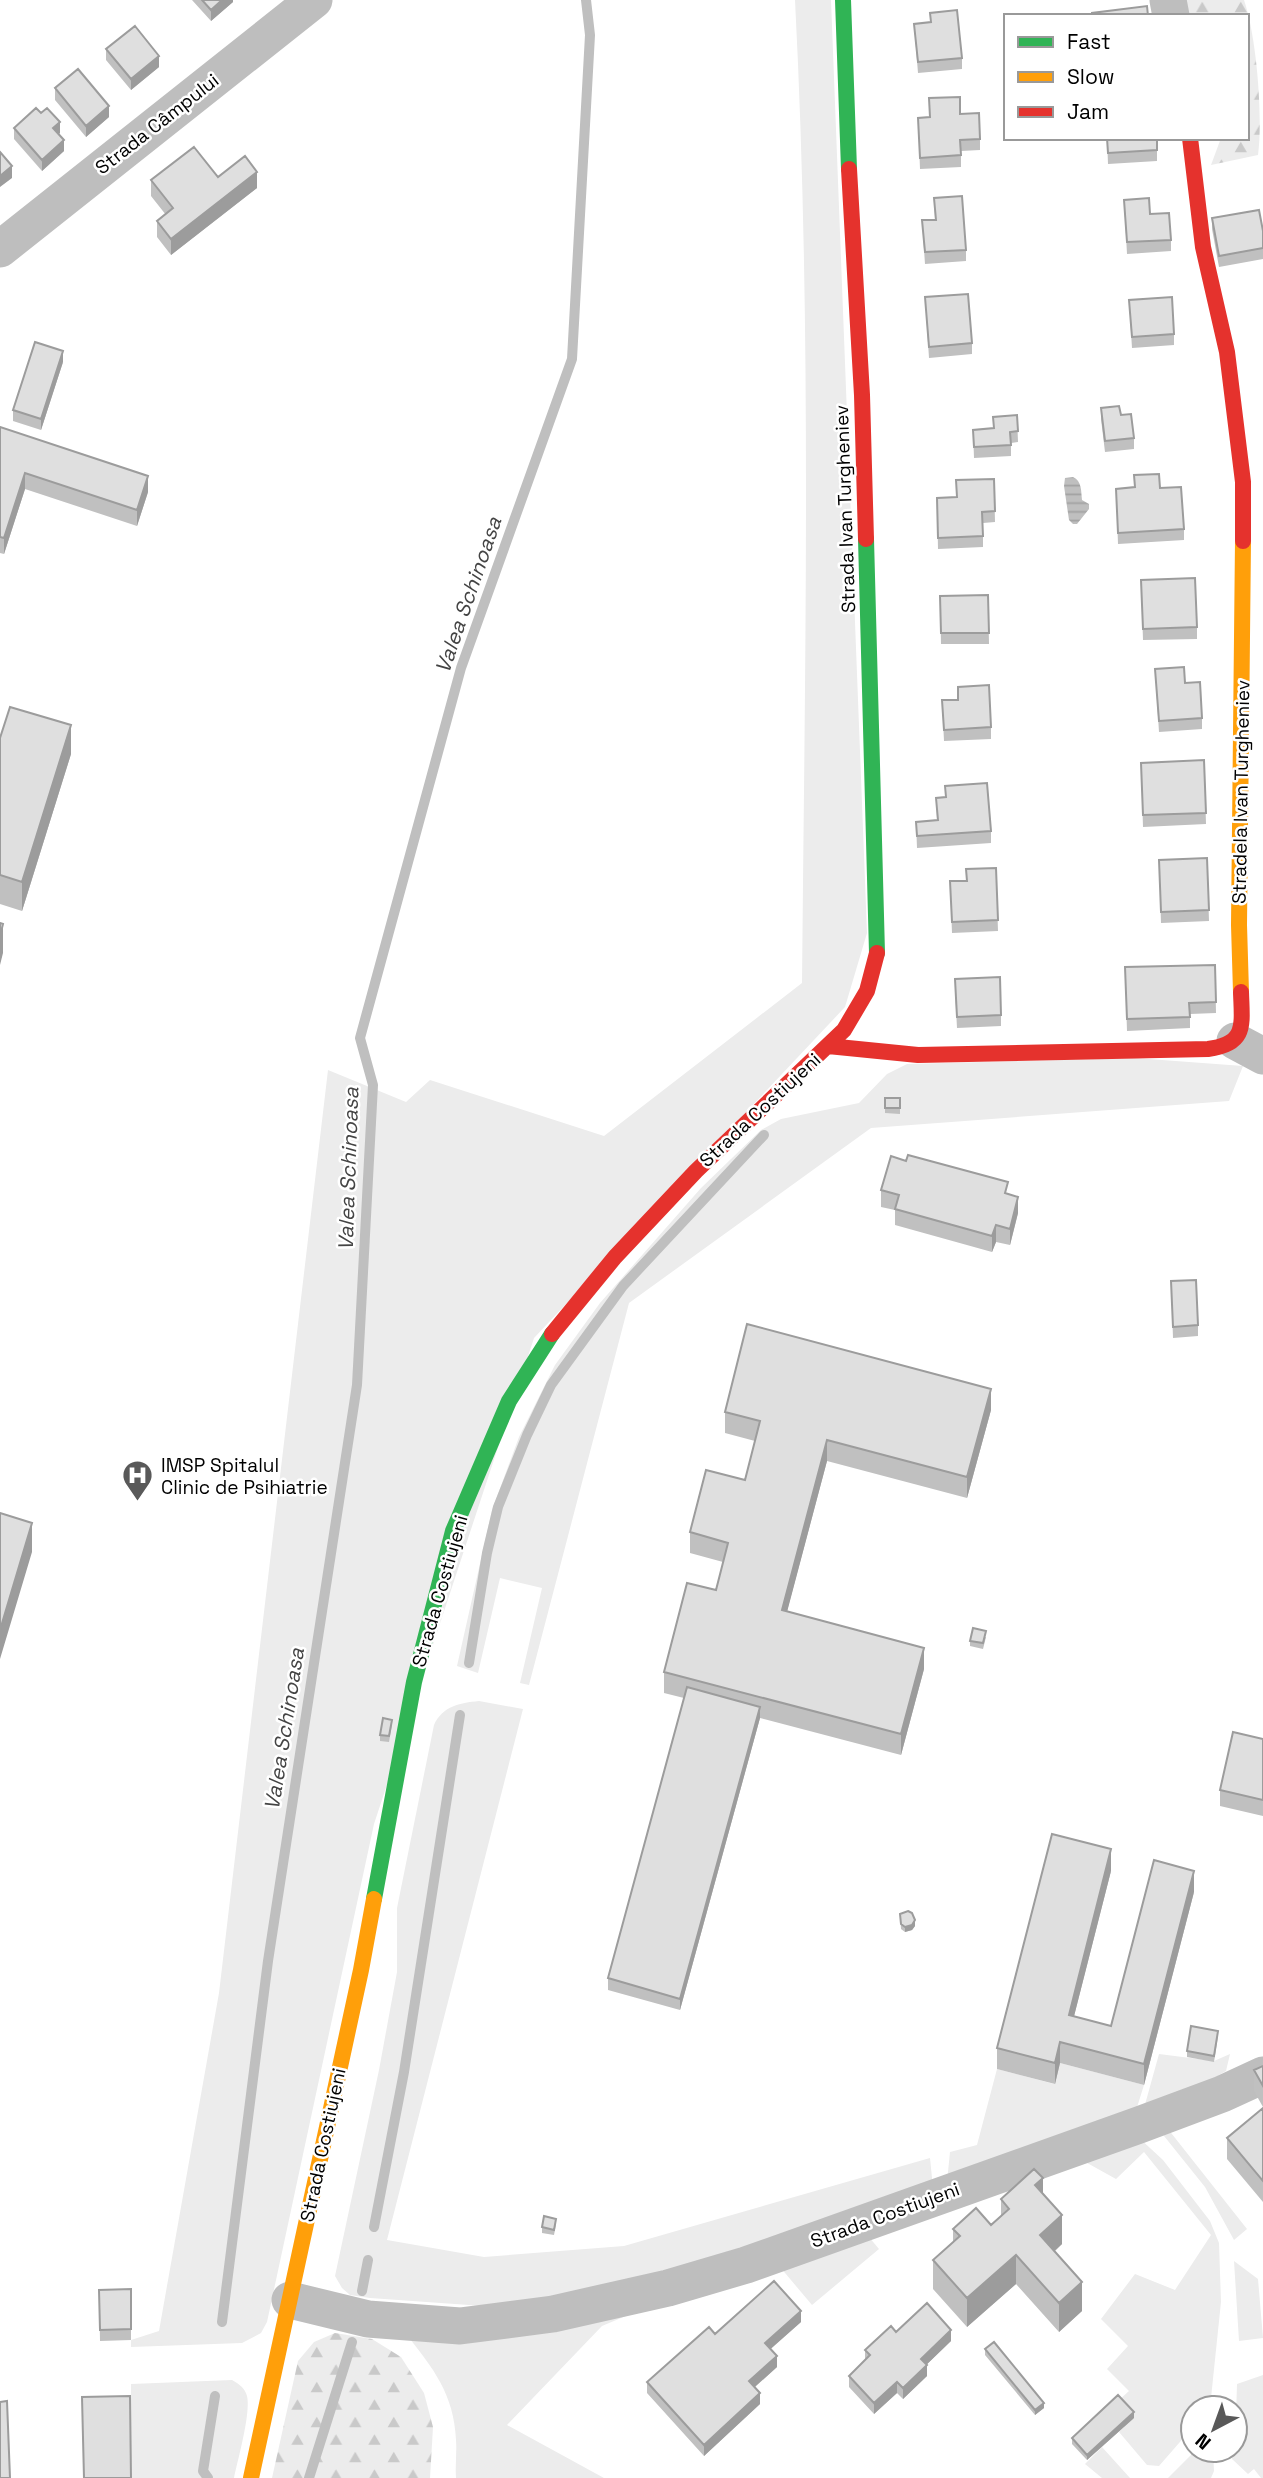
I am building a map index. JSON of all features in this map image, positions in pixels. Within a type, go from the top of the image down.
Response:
[{"type":"street","name":"Strada Câmpului","points":[[0,249],[314,0]]},
{"type":"street","name":"Strada Ivan Turgheniev","points":[[843,0],[850,212],[862,395],[878,948],[873,980],[857,1014]]},
{"type":"street","name":"Stradela Ivan Turgheniev","points":[[828,1046],[918,1055],[1249,1048],[1240,1030],[1243,482],[1227,352],[1203,247],[1190,140]]},
{"type":"street","name":"Strada Costiujeni","points":[[251,2478],[361,1970],[414,1682],[453,1531],[509,1401],[530,1364],[549,1338],[615,1257],[722,1144],[828,1046],[857,1014]]},
{"type":"street","name":"Strada Costiujeni","points":[[290,2300],[368,2319],[460,2326],[553,2314],[604,2303],[746,2265],[1139,2125],[1222,2094],[1263,2075]]},
{"type":"green space","points":[[795,0],[831,0],[867,933],[845,1007],[534,1338],[374,1824],[267,2322],[261,2333],[242,2343],[131,2347],[131,2340],[159,2331],[219,1993],[328,1070],[406,1102],[430,1080],[604,1136],[802,983],[806,614],[805,368],[804,245]]},
{"type":"green space","points":[[1177,0],[1244,0],[1248,14],[1180,14]]},
{"type":"green space","points":[[1249,16],[1258,78],[1258,155],[1211,165],[1220,140],[1249,140]]},
{"type":"green space","points":[[1135,1058],[1243,1066],[1229,1101],[871,1128],[629,1303],[529,1685],[520,1683],[542,1588],[500,1578],[478,1673],[457,1666],[492,1510],[519,1437],[555,1365],[600,1303],[701,1188],[761,1130],[781,1119],[859,1103],[887,1074],[907,1064]]},
{"type":"green space","points":[[479,1701],[523,1709],[387,2240],[484,2257],[624,2246],[930,2158],[933,2188],[559,2304],[483,2306],[370,2298],[350,2295],[342,2288],[335,2276],[397,1972],[397,1908],[434,1725],[442,1714],[452,1707]]},
{"type":"green space","points":[[1159,2054],[1214,2061],[1230,2054],[1226,2071],[1141,2119]]},
{"type":"green space","points":[[1060,2063],[1144,2085],[1133,2120],[947,2182],[950,2152],[977,2145],[997,2069],[1054,2084]]},
{"type":"green space","points":[[1168,2129],[1247,2229],[1234,2240],[1205,2187],[1160,2131]]},
{"type":"green space","points":[[1137,2136],[1163,2160],[1210,2221],[1219,2243],[1221,2302],[1211,2394],[1179,2394],[1179,2443],[1159,2466],[1147,2465],[1119,2432],[1133,2418],[1118,2401],[1129,2391],[1107,2369],[1128,2346],[1101,2319],[1135,2274],[1175,2290],[1211,2235],[1144,2152],[1116,2179],[1080,2159]]},
{"type":"green space","points":[[864,2231],[879,2249],[812,2305],[780,2267]]},
{"type":"green space","points":[[1234,2261],[1258,2279],[1263,2338],[1239,2341]]},
{"type":"green space","points":[[659,2302],[602,2326],[507,2425],[604,2478],[456,2478],[456,2445],[451,2409],[433,2370],[406,2334]]},
{"type":"green space","points":[[335,2333],[372,2339],[401,2357],[424,2393],[433,2427],[430,2478],[272,2478],[298,2361],[314,2342]]},
{"type":"green space","points":[[1263,2375],[1263,2478],[1254,2469],[1248,2474],[1237,2464],[1249,2464],[1249,2394],[1237,2394],[1237,2384]]},
{"type":"green space","points":[[232,2380],[245,2391],[248,2404],[234,2478],[131,2478],[131,2384]]},
{"type":"green space","points":[[1102,2447],[1130,2478],[1102,2478],[1085,2464]]},
{"type":"green space","points":[[1182,2464],[1214,2464],[1211,2478],[1168,2478]]},
{"type":"shaded area","points":[[1073,477],[1080,484],[1082,500],[1089,504],[1089,509],[1077,524],[1069,520],[1064,486],[1065,478]]},
{"type":"building","points":[[202,0],[222,0],[211,10]]},
{"type":"building","points":[[1147,6],[1148,14],[1092,14]]},
{"type":"building","points":[[957,10],[962,58],[918,62],[914,24],[931,22],[930,13]]},
{"type":"building","points":[[135,26],[159,56],[131,79],[106,49]]},
{"type":"building","points":[[78,69],[109,106],[86,126],[55,88]]},
{"type":"building","points":[[960,97],[960,114],[979,113],[980,139],[960,140],[961,155],[920,158],[918,118],[930,117],[929,98]]},
{"type":"building","points":[[36,108],[41,113],[47,108],[60,122],[53,128],[64,140],[42,160],[14,128]]},
{"type":"building","points":[[1107,140],[1157,140],[1157,150],[1108,153]]},
{"type":"building","points":[[194,147],[218,177],[245,156],[257,172],[171,239],[157,221],[173,208],[151,180]]},
{"type":"building","points":[[0,152],[12,166],[0,176]]},
{"type":"building","points":[[962,196],[966,250],[925,252],[922,220],[936,220],[934,198]]},
{"type":"building","points":[[1149,198],[1150,214],[1169,213],[1171,240],[1127,242],[1124,200]]},
{"type":"building","points":[[1259,210],[1263,248],[1219,256],[1212,218]]},
{"type":"building","points":[[968,294],[972,343],[929,347],[925,297]]},
{"type":"building","points":[[1172,297],[1174,334],[1132,337],[1129,300]]},
{"type":"building","points":[[35,342],[63,351],[41,419],[13,410]]},
{"type":"building","points":[[1119,406],[1121,415],[1131,414],[1134,438],[1105,441],[1101,408]]},
{"type":"building","points":[[1017,415],[1018,431],[1010,432],[1011,445],[974,447],[973,430],[994,428],[993,417]]},
{"type":"building","points":[[0,427],[148,476],[137,510],[25,473],[4,538],[0,537]]},
{"type":"building","points":[[1159,474],[1160,488],[1181,487],[1184,529],[1118,533],[1116,489],[1135,487],[1134,475]]},
{"type":"building","points":[[994,479],[995,511],[982,512],[983,536],[938,538],[937,498],[957,497],[956,480]]},
{"type":"building","points":[[1195,578],[1197,627],[1143,629],[1141,580]]},
{"type":"building","points":[[988,595],[989,633],[941,633],[940,596]]},
{"type":"building","points":[[1184,667],[1185,683],[1200,682],[1202,718],[1159,721],[1155,669]]},
{"type":"building","points":[[989,685],[991,727],[944,730],[942,700],[958,700],[958,687]]},
{"type":"building","points":[[10,707],[71,725],[22,882],[0,875],[0,738]]},
{"type":"building","points":[[1204,760],[1206,813],[1143,815],[1141,763]]},
{"type":"building","points":[[987,783],[991,831],[917,836],[916,822],[938,820],[936,798],[946,797],[945,786]]},
{"type":"building","points":[[1207,858],[1209,910],[1161,912],[1159,860]]},
{"type":"building","points":[[996,868],[998,920],[952,922],[950,881],[967,881],[966,869]]},
{"type":"building","points":[[1215,965],[1216,1002],[1189,1003],[1190,1017],[1127,1019],[1125,967]]},
{"type":"building","points":[[1000,977],[1001,1015],[957,1017],[955,979]]},
{"type":"building","points":[[885,1098],[900,1098],[900,1108],[885,1108]]},
{"type":"building","points":[[908,1155],[1008,1182],[1005,1193],[1018,1197],[1010,1229],[996,1225],[992,1236],[895,1209],[899,1195],[881,1190],[891,1156],[906,1161]]},
{"type":"building","points":[[1196,1280],[1198,1325],[1173,1327],[1171,1281]]},
{"type":"building","points":[[747,1324],[991,1389],[967,1477],[827,1440],[782,1610],[924,1648],[901,1734],[664,1672],[687,1583],[716,1590],[728,1543],[690,1532],[706,1470],[745,1480],[760,1421],[725,1412]]},
{"type":"building","points":[[0,1513],[32,1523],[0,1630]]},
{"type":"building","points":[[973,1628],[986,1631],[983,1643],[970,1641]]},
{"type":"building","points":[[687,1687],[760,1707],[680,1999],[608,1978]]},
{"type":"building","points":[[383,1718],[392,1720],[389,1736],[380,1735]]},
{"type":"building","points":[[1233,1732],[1263,1739],[1263,1800],[1220,1790]]},
{"type":"building","points":[[1052,1834],[1111,1849],[1069,2015],[1111,2026],[1154,1860],[1194,1871],[1144,2064],[1060,2042],[1055,2063],[997,2048]]},
{"type":"building","points":[[908,1911],[915,1920],[912,1925],[905,1927],[901,1924],[900,1914]]},
{"type":"building","points":[[1191,2026],[1218,2031],[1214,2056],[1187,2051]]},
{"type":"building","points":[[1263,2066],[1263,2086],[1254,2070]]},
{"type":"building","points":[[1263,2108],[1263,2181],[1227,2138]]},
{"type":"building","points":[[1034,2169],[1043,2178],[1035,2185],[1062,2215],[1040,2235],[1082,2282],[1059,2303],[1016,2255],[967,2298],[933,2260],[960,2236],[953,2229],[976,2208],[991,2225],[1009,2209],[1001,2199]]},
{"type":"building","points":[[544,2216],[556,2219],[554,2230],[542,2227]]},
{"type":"building","points":[[774,2281],[801,2311],[765,2343],[777,2356],[749,2381],[760,2393],[704,2445],[647,2382],[709,2327],[715,2334]]},
{"type":"building","points":[[131,2289],[131,2329],[100,2330],[99,2290]]},
{"type":"building","points":[[927,2303],[951,2330],[921,2359],[927,2365],[903,2388],[897,2382],[874,2403],[849,2376],[870,2355],[865,2350],[891,2326],[896,2332]]},
{"type":"building","points":[[994,2342],[1044,2403],[1035,2410],[985,2349]]},
{"type":"building","points":[[1118,2395],[1134,2412],[1087,2455],[1072,2438]]},
{"type":"building","points":[[130,2396],[131,2478],[84,2478],[82,2397]]},
{"type":"building","points":[[7,2401],[10,2478],[0,2478],[0,2402]]},
{"type":"waterway","name":"Valea Schinoasa","points":[[222,2322],[268,1961],[357,1385],[373,1085],[360,1038],[461,668],[572,359],[590,35],[586,0]]},
{"type":"waterway","points":[[469,1663],[487,1553],[498,1507],[551,1385],[623,1286],[764,1135]]},
{"type":"waterway","points":[[374,2227],[404,2072],[460,1715]]},
{"type":"waterway","points":[[362,2291],[368,2260]]},
{"type":"waterway","points":[[309,2478],[352,2342]]},
{"type":"waterway","name":"Valea Schinoasa","points":[[208,2478],[203,2471],[215,2396]]},
{"type":"traffic: fast","points":[[843,0],[849,169]]},
{"type":"traffic: fast","points":[[866,539],[877,953]]},
{"type":"traffic: fast","points":[[374,1899],[414,1682],[453,1531],[509,1401],[552,1334]]},
{"type":"traffic: slow","points":[[1241,992],[1239,925],[1243,541]]},
{"type":"traffic: slow","points":[[251,2478],[374,1899]]},
{"type":"traffic: jam","points":[[1190,140],[1203,247],[1227,352],[1243,482],[1243,541]]},
{"type":"traffic: jam","points":[[849,169],[862,395],[866,539]]},
{"type":"traffic: jam","points":[[552,1334],[615,1257],[696,1171],[844,1030],[867,991],[877,953]]},
{"type":"traffic: jam","points":[[828,1046],[918,1055],[1208,1049],[1230,1043],[1240,1031],[1241,992]]},
{"type":"place","name":"IMSP Spitalul Clinic de Psihiatrie","points":[[138,1503]]}]
